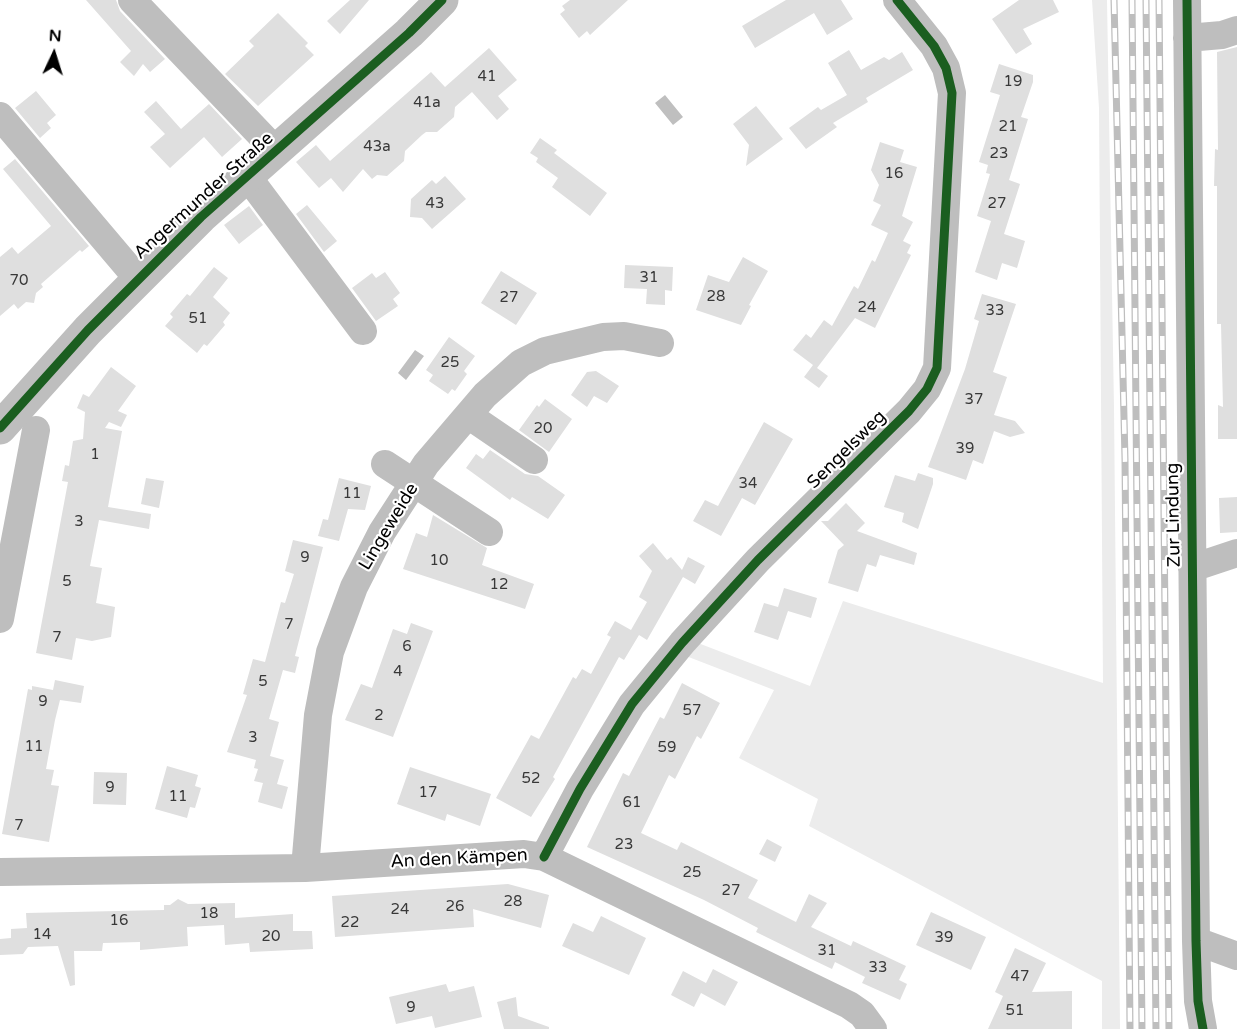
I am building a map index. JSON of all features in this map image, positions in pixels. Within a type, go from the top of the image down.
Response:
[{"type":"main road","name":"Angermunder Straße","points":[[0,428],[88,330],[138,279],[248,176],[410,33],[442,0]]},
{"type":"street","points":[[132,0],[277,152]]},
{"type":"street","name":"Sengelsweg","points":[[544,857],[580,789],[632,704],[682,643],[758,560],[909,411],[927,389],[937,368],[946,212],[950,79],[934,46],[897,0]]},
{"type":"street","name":"Zur Lindung","points":[[1187,0],[1196,941],[1198,1001],[1203,1029]]},
{"type":"street","points":[[1187,38],[1211,37],[1237,30]]},
{"type":"street","points":[[0,116],[138,279]]},
{"type":"street","points":[[248,176],[363,331]]},
{"type":"street","name":"Lingeweide","points":[[305,868],[318,715],[330,652],[354,587],[382,532],[426,464],[485,395],[521,363],[545,351],[603,337],[624,336],[660,343]]},
{"type":"street","points":[[468,415],[534,460]]},
{"type":"street","points":[[0,619],[36,430]]},
{"type":"street","points":[[385,464],[489,532]]},
{"type":"street","points":[[1192,568],[1237,554]]},
{"type":"street","name":"An den Kämpen","points":[[0,872],[305,868],[524,854],[544,857],[849,1005],[862,1014],[873,1029]]},
{"type":"street","points":[[1196,941],[1237,956]]},
{"type":"shaded area","points":[[1092,0],[1107,0],[1114,408],[1120,1029],[1102,1029],[1102,981],[809,826],[818,799],[739,758],[774,690],[686,656],[698,643],[810,686],[843,601],[1103,683],[1099,108]]},
{"type":"shaded area","points":[[665,95],[683,117],[673,125],[655,103]]},
{"type":"shaded area","points":[[415,350],[424,356],[406,380],[398,373]]},
{"type":"building","points":[[86,0],[116,0],[120,11],[165,59],[150,72],[143,64],[134,76],[120,62],[131,51]]},
{"type":"building","points":[[350,0],[369,0],[340,34],[327,21]]},
{"type":"building","points":[[570,0],[628,0],[590,35],[587,31],[579,38],[560,14],[565,10],[562,6]]},
{"type":"building","points":[[786,0],[841,0],[853,19],[827,35],[814,13],[755,48],[742,26]]},
{"type":"building","points":[[1019,0],[1053,0],[1059,12],[1023,29],[1032,44],[1016,54],[992,19]]},
{"type":"building","points":[[278,13],[308,43],[305,46],[314,55],[258,106],[225,74],[254,46],[249,41]]},
{"type":"building","points":[[1237,47],[1237,439],[1218,439],[1218,405],[1223,407],[1221,324],[1217,324],[1217,186],[1214,186],[1215,149],[1218,150],[1217,52]]},
{"type":"building","points":[[489,48],[517,80],[498,96],[509,109],[497,120],[472,92],[455,107],[454,117],[437,132],[426,132],[405,151],[404,161],[387,176],[377,175],[372,179],[363,169],[343,192],[331,178],[319,188],[296,162],[316,145],[330,161],[431,72],[445,87]]},
{"type":"building","points":[[849,50],[861,70],[884,57],[889,60],[902,52],[913,70],[866,98],[868,102],[833,123],[837,127],[806,149],[789,128],[818,107],[821,110],[847,95],[828,63]]},
{"type":"building","points":[[999,64],[1033,75],[1033,82],[1021,117],[1028,119],[1009,180],[1020,184],[1004,234],[1025,241],[1017,268],[1002,263],[997,280],[975,272],[991,221],[977,216],[990,174],[986,173],[988,165],[979,162],[1000,95],[990,92]]},
{"type":"building","points":[[36,91],[56,115],[47,123],[51,128],[40,138],[15,108]]},
{"type":"building","points":[[156,101],[181,129],[209,104],[242,139],[222,157],[204,137],[170,168],[150,147],[165,134],[144,112]]},
{"type":"building","points":[[756,106],[783,139],[746,166],[749,145],[733,124]]},
{"type":"building","points":[[540,138],[557,150],[554,153],[607,193],[590,216],[552,187],[558,178],[536,162],[538,158],[530,153]]},
{"type":"building","points":[[880,142],[904,150],[900,162],[917,167],[902,216],[913,222],[903,241],[911,245],[907,253],[911,255],[875,328],[855,318],[817,368],[828,376],[819,388],[804,377],[813,365],[793,350],[806,334],[811,338],[824,320],[832,326],[854,286],[858,289],[872,260],[875,262],[888,233],[871,225],[881,205],[873,201],[879,185],[871,170]]},
{"type":"building","points":[[15,159],[89,246],[82,252],[80,250],[41,284],[43,287],[36,293],[34,303],[26,302],[18,309],[14,304],[0,316],[0,257],[12,247],[18,254],[51,226],[3,169]]},
{"type":"building","points":[[445,176],[466,199],[432,229],[422,218],[410,217],[411,199],[432,180],[436,184]]},
{"type":"building","points":[[307,205],[337,241],[324,252],[296,214]]},
{"type":"building","points":[[249,206],[263,225],[239,244],[224,225]]},
{"type":"building","points":[[743,257],[768,271],[741,325],[696,310],[708,275],[729,282]]},
{"type":"building","points":[[625,265],[673,267],[672,291],[665,290],[665,305],[646,304],[647,289],[624,288]]},
{"type":"building","points":[[214,267],[228,278],[213,297],[230,313],[223,322],[225,325],[207,346],[204,344],[197,353],[165,326],[173,317],[170,314],[187,294],[190,296]]},
{"type":"building","points":[[501,271],[537,293],[516,325],[481,303]]},
{"type":"building","points":[[385,272],[400,293],[393,299],[398,306],[376,321],[352,288],[372,273],[376,278]]},
{"type":"building","points":[[982,294],[1016,304],[993,372],[1007,377],[994,415],[1015,421],[1025,433],[1010,437],[994,431],[983,464],[973,460],[966,480],[928,467],[965,369],[979,321],[974,319]]},
{"type":"building","points":[[449,337],[475,356],[464,371],[467,374],[455,391],[452,389],[448,394],[429,381],[433,375],[426,370]]},
{"type":"building","points":[[111,367],[136,386],[118,411],[127,415],[121,427],[109,422],[105,428],[122,431],[108,507],[151,514],[149,529],[99,520],[90,566],[102,568],[96,603],[115,607],[111,637],[92,641],[76,638],[72,660],[36,653],[68,482],[62,481],[65,465],[69,466],[73,441],[83,439],[85,412],[77,408],[83,394],[89,397]]},
{"type":"building","points":[[596,371],[619,386],[607,403],[594,396],[587,407],[571,395],[587,372]]},
{"type":"building","points":[[545,399],[572,419],[549,452],[519,430],[537,405],[539,407]]},
{"type":"building","points":[[764,422],[793,439],[755,505],[742,498],[721,536],[693,521],[705,500],[718,506]]},
{"type":"building","points":[[490,450],[525,474],[538,476],[565,495],[548,519],[512,497],[510,500],[466,468],[476,454],[483,459]]},
{"type":"building","points":[[918,473],[933,478],[933,484],[918,529],[902,522],[904,513],[884,507],[895,475],[915,481]]},
{"type":"building","points":[[146,478],[164,481],[159,508],[141,504]]},
{"type":"building","points":[[339,478],[371,486],[365,510],[348,509],[339,541],[318,536],[323,519],[328,520]]},
{"type":"building","points":[[1237,497],[1237,532],[1220,533],[1219,498]]},
{"type":"building","points":[[846,503],[865,523],[857,531],[917,553],[914,565],[880,555],[876,567],[867,564],[858,592],[828,583],[838,550],[844,545],[821,521],[828,521]]},
{"type":"building","points":[[433,515],[487,548],[482,565],[534,584],[525,609],[403,569],[416,533],[427,537]]},
{"type":"building","points":[[293,540],[323,547],[295,656],[299,657],[295,673],[283,670],[269,719],[279,722],[270,756],[284,760],[277,784],[288,787],[282,809],[258,802],[263,783],[254,781],[258,769],[254,768],[256,760],[227,752],[247,695],[243,694],[253,659],[265,662],[281,602],[285,603],[294,574],[285,571]]},
{"type":"building","points":[[653,543],[667,560],[671,557],[682,570],[688,557],[705,566],[695,584],[683,577],[647,640],[639,635],[624,660],[619,657],[553,777],[555,779],[531,817],[496,798],[531,735],[539,739],[573,677],[576,679],[582,669],[591,674],[611,637],[607,635],[615,621],[631,630],[647,602],[639,597],[652,571],[639,556]]},
{"type":"building","points":[[784,588],[817,598],[811,618],[788,611],[778,640],[754,632],[764,603],[778,607]]},
{"type":"building","points":[[411,623],[433,631],[393,737],[345,720],[361,684],[372,688],[393,629],[407,634]]},
{"type":"building","points":[[55,680],[84,686],[81,703],[60,700],[55,720],[46,769],[54,770],[51,785],[59,786],[49,842],[2,834],[28,689],[32,690],[32,686],[53,690]]},
{"type":"building","points":[[682,683],[720,703],[701,739],[697,736],[675,779],[669,775],[641,833],[677,850],[681,842],[758,880],[748,898],[796,922],[809,894],[827,903],[811,927],[851,946],[853,941],[906,966],[899,980],[907,984],[900,1000],[862,983],[865,977],[835,962],[832,969],[756,932],[758,928],[704,900],[587,847],[623,773],[629,776],[660,717],[664,719]]},
{"type":"building","points":[[167,766],[198,775],[195,786],[201,788],[195,808],[190,807],[187,818],[155,809]]},
{"type":"building","points":[[410,767],[491,794],[480,826],[447,814],[445,821],[397,804]]},
{"type":"building","points":[[94,772],[127,773],[126,805],[93,804]]},
{"type":"building","points":[[767,839],[782,847],[775,862],[759,854]]},
{"type":"building","points":[[508,884],[549,895],[541,928],[473,909],[474,927],[335,937],[332,896]]},
{"type":"building","points":[[178,899],[188,904],[235,903],[235,918],[293,914],[293,931],[312,931],[313,949],[250,952],[249,943],[225,945],[224,925],[187,927],[188,946],[140,950],[140,942],[103,943],[102,951],[74,951],[75,985],[70,986],[58,946],[28,947],[23,954],[0,955],[0,939],[11,938],[11,929],[27,928],[26,913],[164,910],[164,905],[170,905]]},
{"type":"building","points":[[931,912],[986,937],[971,970],[916,945]]},
{"type":"building","points":[[601,916],[646,938],[629,975],[562,946],[573,923],[593,932]]},
{"type":"building","points":[[1015,948],[1046,963],[1032,992],[1072,991],[1072,1029],[988,1029],[1003,996],[995,992]]},
{"type":"building","points":[[713,969],[738,982],[725,1006],[701,993],[694,1007],[671,995],[683,971],[706,983]]},
{"type":"building","points":[[446,984],[449,992],[474,986],[482,1017],[435,1028],[432,1016],[396,1024],[389,997]]},
{"type":"building","points":[[516,997],[518,1016],[549,1027],[549,1029],[504,1029],[497,1002]]},
{"type":"railway","points":[[1114,0],[1125,459],[1130,1029]]},
{"type":"railway","points":[[1132,0],[1142,1029]]},
{"type":"railway","points":[[1146,0],[1156,1029]]},
{"type":"railway","points":[[1159,0],[1169,1029]]},
{"type":"cycle path","points":[[0,428],[88,330],[201,217],[409,33],[442,0]]},
{"type":"cycle path","points":[[544,857],[580,789],[632,704],[682,643],[758,560],[909,411],[927,389],[937,368],[952,93],[946,68],[934,46],[897,0]]},
{"type":"cycle path","points":[[1187,0],[1196,941],[1198,1001],[1203,1029]]}]
